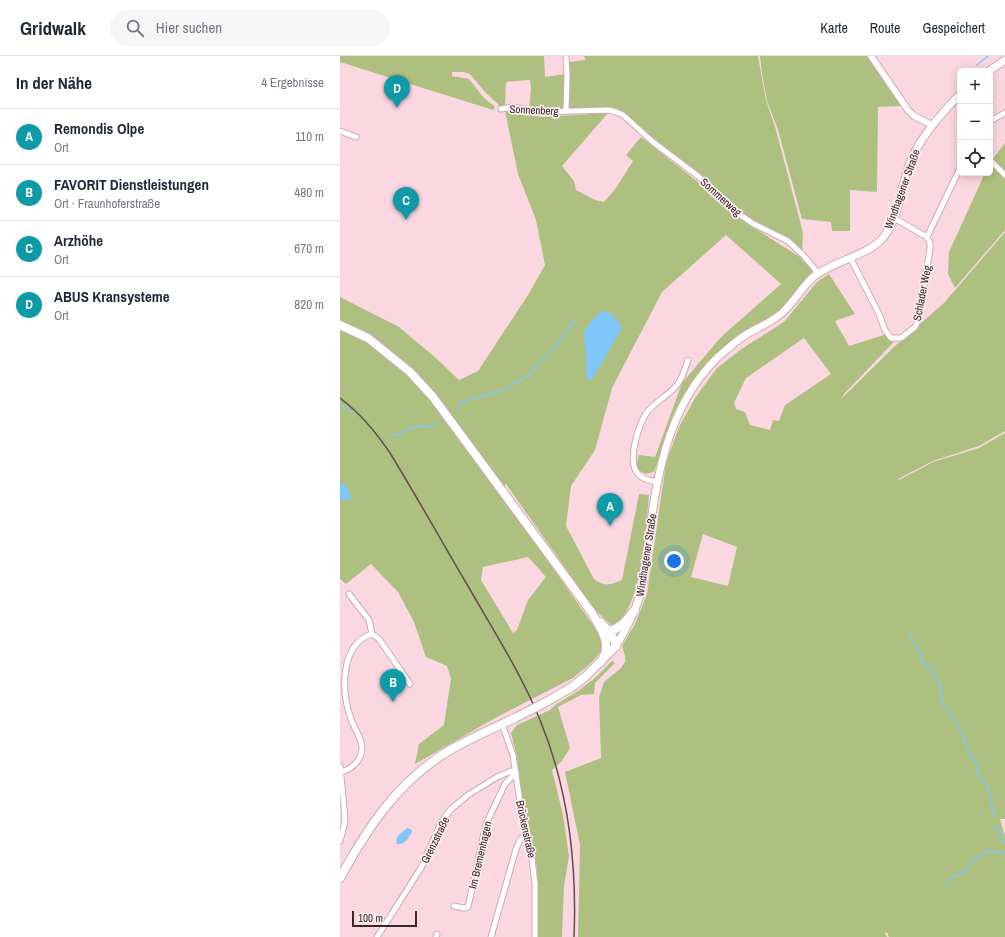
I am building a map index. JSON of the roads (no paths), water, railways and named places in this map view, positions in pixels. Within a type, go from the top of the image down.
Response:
[{"type":"main road","points":[[993,68],[1005,60]]},
{"type":"main road","name":"Windhagener Straße","points":[[616,646],[629,625],[639,600],[643,584],[657,482],[672,426],[679,410],[699,379],[711,365],[735,343],[783,312],[806,284],[818,273],[867,250],[882,239],[894,218],[907,170],[920,141],[957,97]]},
{"type":"main road","points":[[340,325],[368,338],[410,372],[433,397],[616,646],[586,676],[572,687],[546,702],[448,751],[430,763],[406,783],[390,800],[370,826],[340,878]]},
{"type":"main road","points":[[606,633],[621,626],[635,610]]},
{"type":"main road","points":[[601,662],[607,651],[606,633]]},
{"type":"street","name":"Sonnenberg","points":[[566,56],[566,111]]},
{"type":"street","points":[[871,56],[908,110],[914,116],[932,125]]},
{"type":"street","name":"Sonnenberg","points":[[501,109],[512,107],[541,112],[609,110],[625,117]]},
{"type":"street","points":[[993,119],[1005,113]]},
{"type":"street","name":"Sommerweg","points":[[625,117],[653,142],[698,176],[738,213],[752,223],[788,241],[803,255],[818,273]]},
{"type":"street","points":[[340,131],[356,137]]},
{"type":"street","points":[[993,163],[1005,175]]},
{"type":"street","points":[[894,218],[927,237],[957,174]]},
{"type":"street","name":"Schlader Weg","points":[[850,257],[879,314],[885,330],[891,338],[902,338],[915,327],[918,321],[930,248],[930,243],[927,237]]},
{"type":"street","points":[[657,482],[644,478],[635,471],[633,461],[636,440],[641,423],[648,411],[677,386],[684,374],[688,360]]},
{"type":"street","points":[[349,594],[369,620],[372,634],[379,639],[410,684]]},
{"type":"street","points":[[340,841],[345,818],[341,769],[352,767],[360,757],[362,750],[361,743],[346,704],[343,684],[344,668],[347,657],[353,646],[365,636],[372,634]]},
{"type":"street","name":"Brückenstraße","points":[[502,724],[510,744],[516,772],[525,835],[532,859],[535,884],[535,937]]},
{"type":"street","name":"Grenzstraße","points":[[377,937],[421,868],[441,823],[450,810],[468,795],[497,777],[510,771],[516,772]]},
{"type":"street","name":"Im Bremenhagen","points":[[454,906],[463,908],[468,907],[486,824],[505,784],[516,772]]},
{"type":"street","points":[[491,937],[514,856],[520,840],[525,835]]},
{"type":"water","points":[[605,311],[615,318],[622,328],[592,380],[587,380],[584,332],[599,313]]},
{"type":"water","points":[[340,481],[347,487],[352,499],[340,500]]},
{"type":"water","points":[[407,828],[412,830],[408,839],[400,844],[397,844],[396,841],[398,837]]},
{"type":"waterway","points":[[977,65],[988,56]]},
{"type":"waterway","points":[[457,409],[461,402],[505,390],[530,375],[538,363],[556,346],[575,320]]},
{"type":"waterway","points":[[341,405],[345,410],[352,412]]},
{"type":"waterway","points":[[392,435],[402,434],[407,429],[418,426],[429,427],[435,426],[439,423]]},
{"type":"waterway","points":[[909,634],[920,652],[922,662],[932,669],[940,684],[942,703],[963,736],[969,752],[977,765],[977,774],[988,787],[995,817]]},
{"type":"waterway","points":[[995,826],[1005,843]]},
{"type":"waterway","points":[[947,886],[952,877],[965,872],[971,862],[988,851],[1005,853]]},
{"type":"railway","points":[[340,398],[367,423],[390,453],[506,652],[524,685],[540,720],[558,772],[569,827],[574,882],[574,937]]},
{"type":"place","name":"ABUS Kransysteme","points":[[397,108]]},
{"type":"place","name":"Arzhöhe","points":[[406,220]]},
{"type":"place","name":"Remondis Olpe","points":[[610,526]]},
{"type":"place","name":"FAVORIT Dienstleistungen","points":[[393,702]]}]
